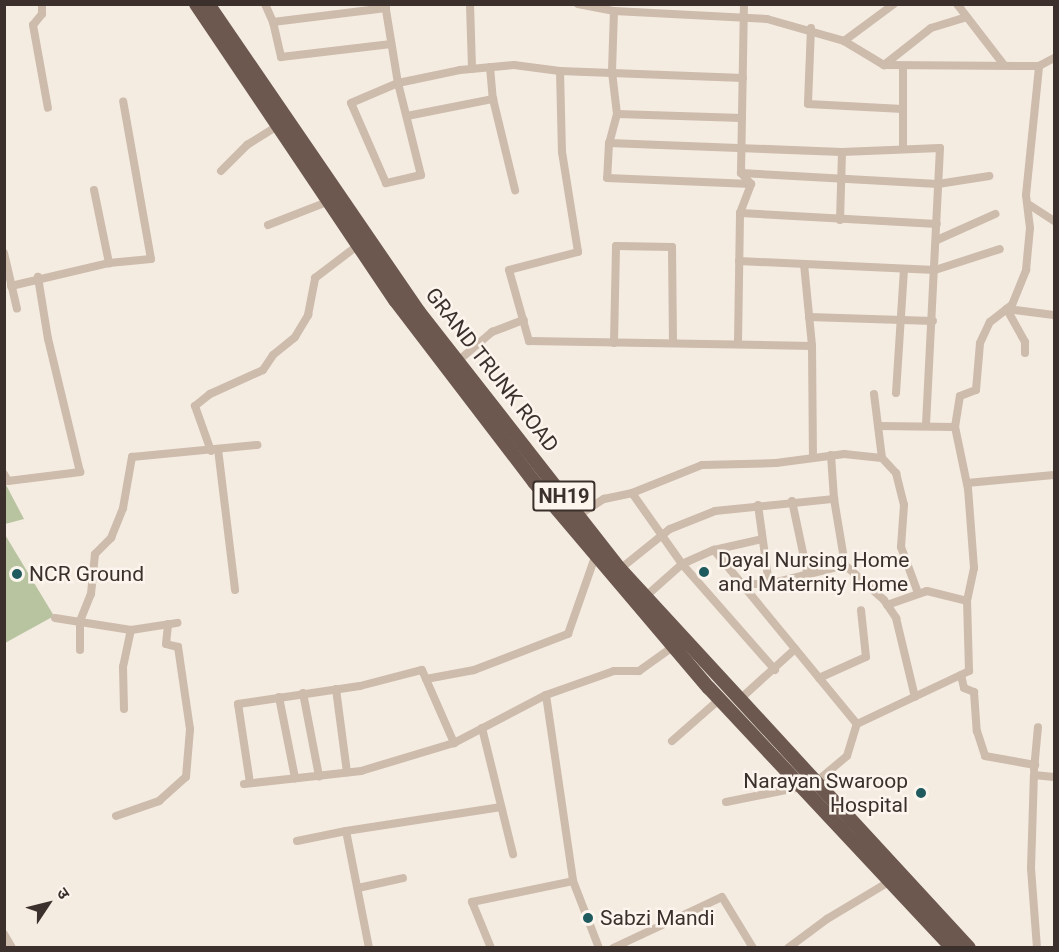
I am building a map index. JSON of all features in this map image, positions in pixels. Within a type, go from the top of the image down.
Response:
[{"type":"highway","name":"GRAND TRUNK ROAD","points":[[196,4],[357,246],[534,482],[720,699],[809,785],[895,878],[952,948]]},
{"type":"highway","name":"GRAND TRUNK ROAD","points":[[208,4],[362,232],[458,361],[620,569],[739,700],[809,785]]},
{"type":"highway","name":"GRAND TRUNK ROAD","points":[[895,878],[969,948]]},
{"type":"street","points":[[42,4],[42,14],[33,25],[48,108]]},
{"type":"street","points":[[265,4],[273,22],[281,57],[391,44]]},
{"type":"street","points":[[470,4],[472,69]]},
{"type":"street","points":[[578,4],[614,11],[744,15],[811,28],[844,40],[884,65],[1039,66],[1054,58]]},
{"type":"street","points":[[744,4],[741,173],[751,184]]},
{"type":"street","points":[[844,40],[894,4]]},
{"type":"street","points":[[957,4],[1004,65]]},
{"type":"street","points":[[273,22],[385,6],[398,84],[421,175],[386,183],[351,103],[398,84],[472,69],[514,65],[560,71],[743,78]]},
{"type":"street","points":[[614,11],[612,72],[617,114],[609,143],[608,177],[751,184]]},
{"type":"street","points":[[884,65],[931,28],[966,17]]},
{"type":"street","points":[[811,28],[807,104],[903,109]]},
{"type":"street","points":[[903,66],[903,147]]},
{"type":"street","points":[[726,802],[809,785],[846,756],[857,724],[969,671],[967,600],[974,568],[967,483],[955,427],[960,396],[976,390],[980,343],[990,322],[1012,305],[1026,270],[1028,204],[1039,66]]},
{"type":"street","points":[[490,67],[493,99],[515,189]]},
{"type":"street","points":[[560,71],[562,152],[578,252],[509,270],[529,341],[738,342],[812,346]]},
{"type":"street","points":[[407,116],[493,99]]},
{"type":"street","points":[[10,286],[38,277],[109,263],[151,259],[123,101]]},
{"type":"street","points":[[617,114],[742,118]]},
{"type":"street","points":[[221,171],[247,145],[278,126]]},
{"type":"street","points":[[609,143],[842,152],[903,147],[940,148],[933,321],[925,391],[926,426]]},
{"type":"street","points":[[840,220],[842,152]]},
{"type":"street","points":[[741,173],[938,184],[989,176]]},
{"type":"street","points":[[738,342],[740,213],[751,184]]},
{"type":"street","points":[[94,190],[109,263]]},
{"type":"street","points":[[268,225],[327,202]]},
{"type":"street","points":[[1028,204],[1054,221]]},
{"type":"street","points":[[740,213],[937,224]]},
{"type":"street","points":[[937,240],[995,214]]},
{"type":"street","points":[[236,590],[214,450],[195,406],[210,394],[263,370],[273,355],[295,337],[308,315],[315,278],[357,246]]},
{"type":"street","points":[[615,343],[616,246],[672,247],[673,343]]},
{"type":"street","points":[[740,261],[936,270],[1000,249]]},
{"type":"street","points":[[4,253],[17,309]]},
{"type":"street","points":[[804,264],[812,346],[813,456]]},
{"type":"street","points":[[896,393],[904,269]]},
{"type":"street","points":[[4,474],[8,481],[81,472],[48,339],[38,277]]},
{"type":"street","points":[[1007,309],[1054,315]]},
{"type":"street","points":[[1007,309],[1025,342],[1025,353]]},
{"type":"street","points":[[809,317],[901,322],[933,321]]},
{"type":"street","points":[[458,361],[492,332],[524,320]]},
{"type":"street","points":[[874,394],[882,458],[896,473],[904,505],[901,547],[918,593]]},
{"type":"street","points":[[879,426],[955,427]]},
{"type":"street","points":[[80,650],[80,621],[91,594],[96,554],[111,538],[123,508],[132,457],[258,445]]},
{"type":"street","points":[[831,455],[834,499],[845,565],[887,605],[896,618],[907,652],[915,697]]},
{"type":"street","points":[[579,515],[604,499],[632,493],[702,465],[776,463],[831,455],[882,458]]},
{"type":"street","points":[[967,483],[1054,475]]},
{"type":"street","points":[[632,493],[664,534],[682,564],[775,670]]},
{"type":"street","points":[[620,569],[664,534],[715,511],[792,501],[834,499]]},
{"type":"street","points":[[792,501],[808,576]]},
{"type":"street","points":[[758,505],[768,584]]},
{"type":"street","points":[[645,597],[682,564],[714,550],[762,539]]},
{"type":"street","points":[[714,550],[857,724]]},
{"type":"street","points":[[426,679],[474,670],[568,634],[596,554]]},
{"type":"street","points":[[742,584],[768,584],[808,576],[845,565]]},
{"type":"street","points":[[887,605],[918,593],[967,600]]},
{"type":"street","points":[[819,678],[866,657],[861,610]]},
{"type":"street","points":[[56,618],[130,630],[173,624],[166,644],[178,647],[190,729],[186,777],[159,801],[116,816]]},
{"type":"street","points":[[124,709],[123,667],[130,630]]},
{"type":"street","points":[[454,743],[422,670],[336,689],[238,704],[247,784],[319,776],[347,772],[454,743],[546,695],[614,671],[639,671],[674,646]]},
{"type":"street","points":[[739,700],[775,670],[795,649]]},
{"type":"street","points":[[961,675],[964,688],[974,692],[977,731],[985,756],[1035,765]]},
{"type":"street","points":[[336,689],[347,772]]},
{"type":"street","points":[[303,693],[319,776]]},
{"type":"street","points":[[546,695],[573,881],[599,948]]},
{"type":"street","points":[[279,697],[295,778]]},
{"type":"street","points":[[672,741],[720,699]]},
{"type":"street","points":[[1037,948],[1031,868],[1038,727]]},
{"type":"street","points":[[482,728],[513,854]]},
{"type":"street","points":[[1034,775],[1054,777]]},
{"type":"street","points":[[297,841],[346,831],[501,807]]},
{"type":"street","points":[[346,831],[369,948]]},
{"type":"street","points":[[358,888],[403,878]]},
{"type":"street","points":[[788,948],[826,919],[895,878]]},
{"type":"street","points":[[490,948],[472,902],[573,881]]},
{"type":"street","points":[[614,948],[722,897],[753,948]]},
{"type":"street","points":[[4,934],[12,948]]},
{"type":"green space","name":"NCR Ground","points":[[5,483],[24,519],[5,524]]},
{"type":"green space","name":"NCR Ground","points":[[4,533],[54,616],[5,643],[4,643]]},
{"type":"place","name":"Dayal Nursing Home and Maternity Home","points":[[704,572]]},
{"type":"place","name":"NCR Ground","points":[[17,574]]},
{"type":"place","name":"Narayan Swaroop Hospital","points":[[921,793]]},
{"type":"place","name":"Sabzi Mandi","points":[[588,918]]}]
